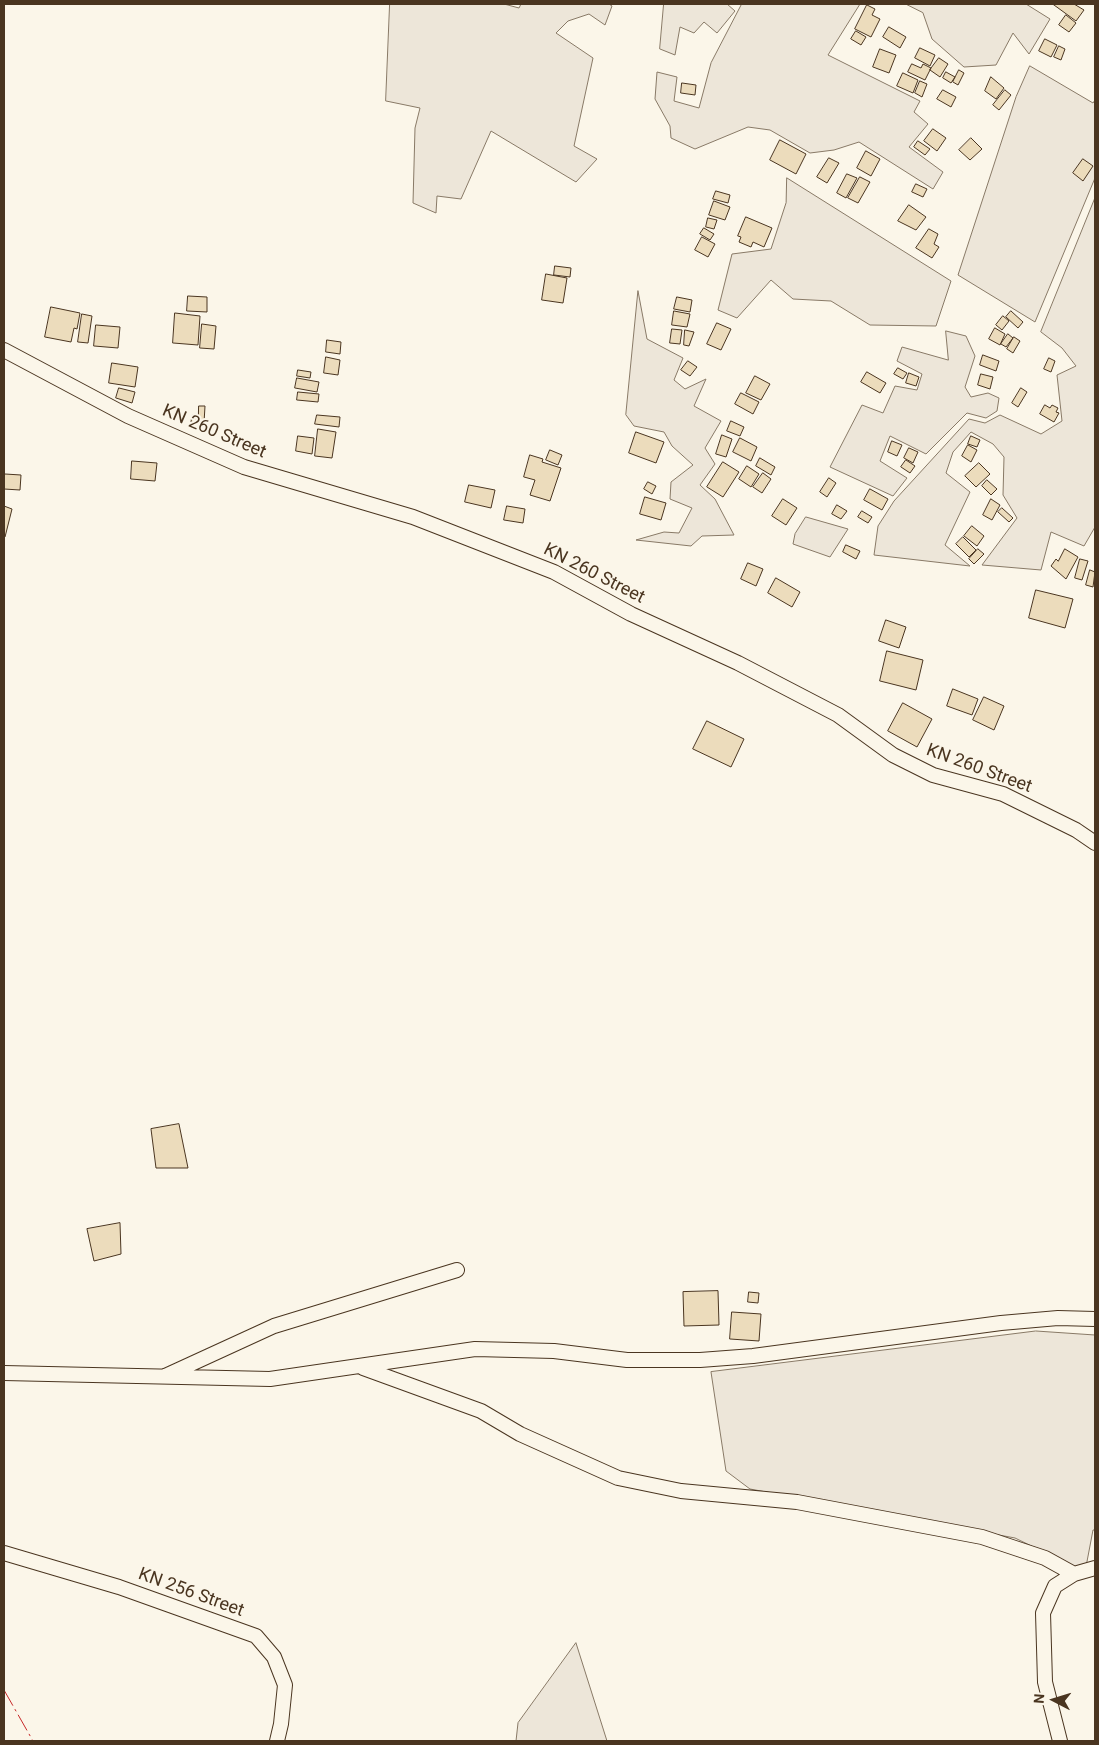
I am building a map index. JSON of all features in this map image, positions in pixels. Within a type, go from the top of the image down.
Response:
[{"type":"street","name":"KN 260 Street","points":[[4,350],[128,416],[244,467],[413,518],[554,572],[631,614],[738,662],[838,715],[893,755],[933,774],[1003,794],[1076,830],[1095,843]]},
{"type":"street","points":[[161,1378],[274,1326],[457,1270]]},
{"type":"street","points":[[4,1374],[270,1379],[475,1349],[554,1351],[627,1360],[700,1360],[753,1356],[1001,1323],[1058,1318],[1095,1319]]},
{"type":"street","points":[[361,1367],[481,1411],[520,1434],[618,1478],[680,1491],[797,1502],[982,1537],[1045,1558],[1074,1574]]},
{"type":"street","name":"KN 256 Street","points":[[4,1553],[119,1587],[256,1636],[274,1657],[285,1685],[281,1724],[277,1741]]},
{"type":"street","points":[[1060,1741],[1045,1682],[1044,1613],[1055,1586],[1074,1574],[1095,1568]]},
{"type":"shaded area","points":[[390,4],[504,4],[519,8],[521,4],[609,4],[612,6],[605,25],[589,14],[568,21],[556,33],[593,58],[574,146],[597,159],[576,182],[491,131],[461,199],[437,196],[436,213],[413,203],[415,128],[420,108],[386,101]]},
{"type":"shaded area","points":[[664,4],[727,4],[735,11],[717,33],[704,22],[694,33],[680,27],[675,55],[660,49]]},
{"type":"shaded area","points":[[742,4],[860,4],[828,55],[920,101],[914,112],[928,124],[909,147],[943,172],[933,189],[859,142],[834,150],[810,153],[770,130],[748,127],[695,149],[671,138],[670,126],[655,99],[657,72],[677,77],[674,101],[699,108],[711,63]]},
{"type":"shaded area","points":[[906,4],[1026,4],[1050,19],[1029,54],[1013,33],[996,65],[964,67],[932,39],[923,13]]},
{"type":"shaded area","points":[[1030,66],[1093,103],[1095,100],[1095,178],[1035,322],[958,275],[1016,97]]},
{"type":"shaded area","points":[[787,178],[951,281],[936,326],[870,325],[831,301],[793,299],[771,280],[737,318],[718,310],[732,254],[771,249],[786,203]]},
{"type":"shaded area","points":[[1095,198],[1095,527],[1084,546],[1051,532],[1041,570],[982,565],[1017,518],[1003,495],[1004,457],[993,444],[971,432],[953,452],[946,473],[970,492],[945,545],[970,566],[874,555],[878,526],[894,501],[969,419],[985,423],[1000,415],[1041,434],[1062,421],[1057,375],[1076,366],[1062,348],[1041,332]]},
{"type":"shaded area","points":[[638,291],[647,339],[683,358],[674,380],[685,389],[706,379],[694,406],[721,421],[705,448],[715,464],[700,485],[715,499],[734,535],[702,536],[691,546],[636,540],[664,532],[679,533],[692,508],[670,499],[671,482],[693,465],[672,446],[664,432],[634,426],[626,415]]},
{"type":"shaded area","points":[[946,331],[966,336],[975,356],[965,387],[971,397],[988,393],[999,398],[997,411],[986,418],[967,413],[926,454],[890,436],[880,461],[907,478],[893,496],[830,467],[862,405],[883,413],[895,386],[917,390],[922,374],[897,361],[902,347],[948,360]]},
{"type":"shaded area","points":[[806,517],[848,529],[830,557],[793,544],[795,534]]},
{"type":"shaded area","points":[[1036,1331],[1095,1335],[1095,1530],[1093,1530],[1085,1572],[1015,1538],[750,1489],[726,1471],[711,1372]]},
{"type":"shaded area","points":[[576,1643],[607,1741],[516,1741],[518,1723]]},
{"type":"building","points":[[1055,4],[1074,4],[1084,10],[1076,21]]},
{"type":"building","points":[[867,5],[875,9],[872,15],[880,19],[871,37],[855,29]]},
{"type":"building","points":[[1066,15],[1076,23],[1069,32],[1059,25]]},
{"type":"building","points":[[889,27],[906,37],[900,48],[883,37]]},
{"type":"building","points":[[856,31],[866,37],[861,45],[851,39]]},
{"type":"building","points":[[1045,39],[1057,45],[1051,57],[1039,51]]},
{"type":"building","points":[[1059,46],[1065,49],[1061,60],[1054,57]]},
{"type":"building","points":[[920,48],[935,55],[930,66],[915,58]]},
{"type":"building","points":[[880,49],[896,55],[889,73],[873,67]]},
{"type":"building","points":[[939,58],[948,64],[940,77],[930,70]]},
{"type":"building","points":[[912,64],[921,68],[923,64],[931,68],[925,80],[908,72]]},
{"type":"building","points":[[959,70],[964,73],[958,85],[953,82]]},
{"type":"building","points":[[946,72],[955,77],[951,83],[943,78]]},
{"type":"building","points":[[903,73],[918,80],[913,93],[897,86]]},
{"type":"building","points":[[991,77],[1004,88],[996,99],[985,91]]},
{"type":"building","points":[[920,81],[927,84],[922,97],[915,93]]},
{"type":"building","points":[[682,83],[696,85],[695,95],[681,93]]},
{"type":"building","points":[[943,90],[956,97],[951,107],[937,99]]},
{"type":"building","points":[[1005,90],[1011,95],[999,110],[993,105]]},
{"type":"building","points":[[933,129],[946,138],[937,151],[924,141]]},
{"type":"building","points":[[971,138],[982,149],[970,160],[959,150]]},
{"type":"building","points":[[780,140],[806,154],[796,174],[770,160]]},
{"type":"building","points":[[918,141],[930,149],[925,155],[914,147]]},
{"type":"building","points":[[866,151],[880,159],[871,176],[857,168]]},
{"type":"building","points":[[829,158],[839,163],[827,183],[817,177]]},
{"type":"building","points":[[1083,159],[1093,166],[1083,181],[1073,173]]},
{"type":"building","points":[[847,174],[857,178],[846,198],[837,193]]},
{"type":"building","points":[[860,177],[870,182],[858,203],[848,198]]},
{"type":"building","points":[[916,184],[927,189],[923,197],[912,192]]},
{"type":"building","points":[[716,191],[730,195],[728,203],[713,199]]},
{"type":"building","points":[[714,201],[730,207],[725,220],[709,215]]},
{"type":"building","points":[[909,205],[926,217],[916,230],[898,221]]},
{"type":"building","points":[[746,217],[772,228],[764,247],[753,242],[751,247],[739,242],[741,237],[738,236]]},
{"type":"building","points":[[708,218],[717,220],[714,229],[706,227]]},
{"type":"building","points":[[704,228],[714,234],[710,240],[700,234]]},
{"type":"building","points":[[929,229],[938,234],[934,244],[939,247],[932,258],[916,248]]},
{"type":"building","points":[[702,237],[715,244],[708,257],[695,250]]},
{"type":"building","points":[[555,266],[571,268],[570,277],[554,275]]},
{"type":"building","points":[[546,274],[567,278],[563,303],[542,300]]},
{"type":"building","points":[[188,296],[207,297],[207,312],[187,311]]},
{"type":"building","points":[[677,297],[692,300],[690,312],[674,309]]},
{"type":"building","points":[[51,307],[80,313],[77,329],[74,328],[71,342],[45,337]]},
{"type":"building","points":[[674,311],[690,314],[687,327],[672,325]]},
{"type":"building","points":[[1011,311],[1023,322],[1018,328],[1006,317]]},
{"type":"building","points":[[175,313],[200,316],[198,345],[173,343]]},
{"type":"building","points":[[82,314],[92,316],[88,343],[78,342]]},
{"type":"building","points":[[1003,316],[1009,321],[1002,330],[996,325]]},
{"type":"building","points":[[717,323],[731,329],[721,350],[707,344]]},
{"type":"building","points":[[202,324],[216,326],[214,349],[200,348]]},
{"type":"building","points":[[96,325],[120,327],[118,348],[94,346]]},
{"type":"building","points":[[995,328],[1005,334],[1000,345],[989,339]]},
{"type":"building","points":[[672,329],[682,330],[680,344],[670,343]]},
{"type":"building","points":[[685,330],[694,332],[689,346],[684,345]]},
{"type":"building","points":[[1008,334],[1013,338],[1006,347],[1001,344]]},
{"type":"building","points":[[1014,337],[1020,341],[1013,353],[1007,349]]},
{"type":"building","points":[[327,340],[341,342],[340,354],[326,352]]},
{"type":"building","points":[[983,355],[999,361],[996,371],[980,365]]},
{"type":"building","points":[[326,357],[340,360],[338,375],[324,373]]},
{"type":"building","points":[[1049,358],[1055,361],[1051,372],[1044,369]]},
{"type":"building","points":[[688,361],[697,367],[690,376],[681,370]]},
{"type":"building","points":[[112,363],[138,367],[135,387],[109,383]]},
{"type":"building","points":[[898,368],[907,373],[903,379],[894,374]]},
{"type":"building","points":[[298,370],[311,372],[310,378],[297,376]]},
{"type":"building","points":[[867,372],[886,383],[880,393],[861,382]]},
{"type":"building","points":[[909,373],[919,377],[916,386],[906,383]]},
{"type":"building","points":[[981,374],[993,377],[990,389],[978,385]]},
{"type":"building","points":[[755,376],[770,384],[761,400],[746,393]]},
{"type":"building","points":[[297,378],[319,382],[317,392],[295,388]]},
{"type":"building","points":[[119,388],[135,392],[132,403],[116,398]]},
{"type":"building","points":[[1021,388],[1027,392],[1018,407],[1012,403]]},
{"type":"building","points":[[298,392],[319,394],[318,402],[297,400]]},
{"type":"building","points":[[741,393],[759,402],[753,414],[735,404]]},
{"type":"building","points":[[1045,405],[1050,408],[1052,405],[1058,408],[1056,412],[1059,413],[1054,422],[1040,414]]},
{"type":"building","points":[[199,406],[205,406],[204,423],[191,422],[192,415],[198,415]]},
{"type":"building","points":[[317,415],[340,417],[339,427],[315,424]]},
{"type":"building","points":[[731,421],[744,427],[740,436],[727,431]]},
{"type":"building","points":[[318,429],[336,432],[332,458],[315,456]]},
{"type":"building","points":[[636,432],[664,442],[656,463],[629,453]]},
{"type":"building","points":[[722,435],[732,439],[726,457],[716,454]]},
{"type":"building","points":[[298,436],[314,438],[312,454],[296,451]]},
{"type":"building","points":[[971,436],[980,440],[977,447],[968,444]]},
{"type":"building","points":[[740,438],[757,447],[751,461],[733,452]]},
{"type":"building","points":[[892,441],[902,445],[897,456],[888,452]]},
{"type":"building","points":[[968,445],[977,450],[971,462],[962,456]]},
{"type":"building","points":[[909,448],[918,452],[913,463],[904,458]]},
{"type":"building","points":[[550,450],[562,455],[558,465],[546,460]]},
{"type":"building","points":[[530,455],[543,459],[542,462],[561,468],[550,501],[530,495],[535,480],[524,477]]},
{"type":"building","points":[[760,458],[775,467],[771,475],[756,466]]},
{"type":"building","points":[[906,460],[915,466],[910,473],[901,467]]},
{"type":"building","points":[[132,461],[157,463],[155,481],[131,479]]},
{"type":"building","points":[[723,462],[739,472],[723,497],[707,487]]},
{"type":"building","points":[[979,463],[990,474],[976,487],[965,476]]},
{"type":"building","points":[[747,466],[759,474],[751,487],[739,479]]},
{"type":"building","points":[[763,473],[771,479],[762,493],[753,487]]},
{"type":"building","points":[[5,474],[21,475],[20,490],[4,489]]},
{"type":"building","points":[[829,478],[836,483],[827,497],[820,492]]},
{"type":"building","points":[[987,480],[997,489],[991,495],[982,486]]},
{"type":"building","points":[[648,482],[656,486],[652,494],[644,489]]},
{"type":"building","points":[[469,485],[495,490],[491,508],[465,502]]},
{"type":"building","points":[[870,489],[888,499],[882,510],[864,500]]},
{"type":"building","points":[[645,497],[666,503],[661,520],[640,514]]},
{"type":"building","points":[[783,499],[797,508],[786,525],[772,516]]},
{"type":"building","points":[[991,499],[1000,505],[992,520],[983,515]]},
{"type":"building","points":[[837,505],[847,511],[841,519],[832,514]]},
{"type":"building","points":[[4,506],[12,509],[5,537],[4,537]]},
{"type":"building","points":[[507,506],[525,509],[523,523],[504,520]]},
{"type":"building","points":[[1002,508],[1013,518],[1009,522],[998,512]]},
{"type":"building","points":[[862,511],[872,517],[868,523],[858,517]]},
{"type":"building","points":[[972,526],[984,536],[977,546],[964,536]]},
{"type":"building","points":[[963,537],[976,550],[969,557],[956,544]]},
{"type":"building","points":[[846,545],[860,551],[856,559],[843,552]]},
{"type":"building","points":[[978,549],[984,554],[974,564],[969,559]]},
{"type":"building","points":[[1065,549],[1078,557],[1066,579],[1051,566],[1056,559],[1058,561]]},
{"type":"building","points":[[1080,559],[1088,561],[1082,580],[1075,578]]},
{"type":"building","points":[[748,563],[763,569],[756,586],[741,579]]},
{"type":"building","points":[[1090,570],[1095,572],[1093,587],[1086,585]]},
{"type":"building","points":[[776,578],[800,592],[792,607],[768,593]]},
{"type":"building","points":[[1036,590],[1073,599],[1065,628],[1029,618]]},
{"type":"building","points":[[886,620],[906,627],[899,648],[879,641]]},
{"type":"building","points":[[887,651],[923,660],[916,690],[880,681]]},
{"type":"building","points":[[953,689],[978,699],[972,715],[947,706]]},
{"type":"building","points":[[984,697],[1004,706],[994,730],[973,720]]},
{"type":"building","points":[[903,703],[932,719],[917,747],[888,731]]},
{"type":"building","points":[[707,721],[744,739],[731,767],[693,749]]},
{"type":"building","points":[[179,1124],[188,1168],[156,1168],[151,1129]]},
{"type":"building","points":[[120,1223],[121,1254],[94,1261],[87,1229]]},
{"type":"building","points":[[718,1291],[719,1325],[684,1326],[683,1292]]},
{"type":"building","points":[[749,1292],[759,1293],[758,1303],[748,1302]]},
{"type":"building","points":[[732,1312],[761,1314],[759,1341],[730,1339]]},
{"type":"power","points":[[4,1690],[33,1741]]}]
